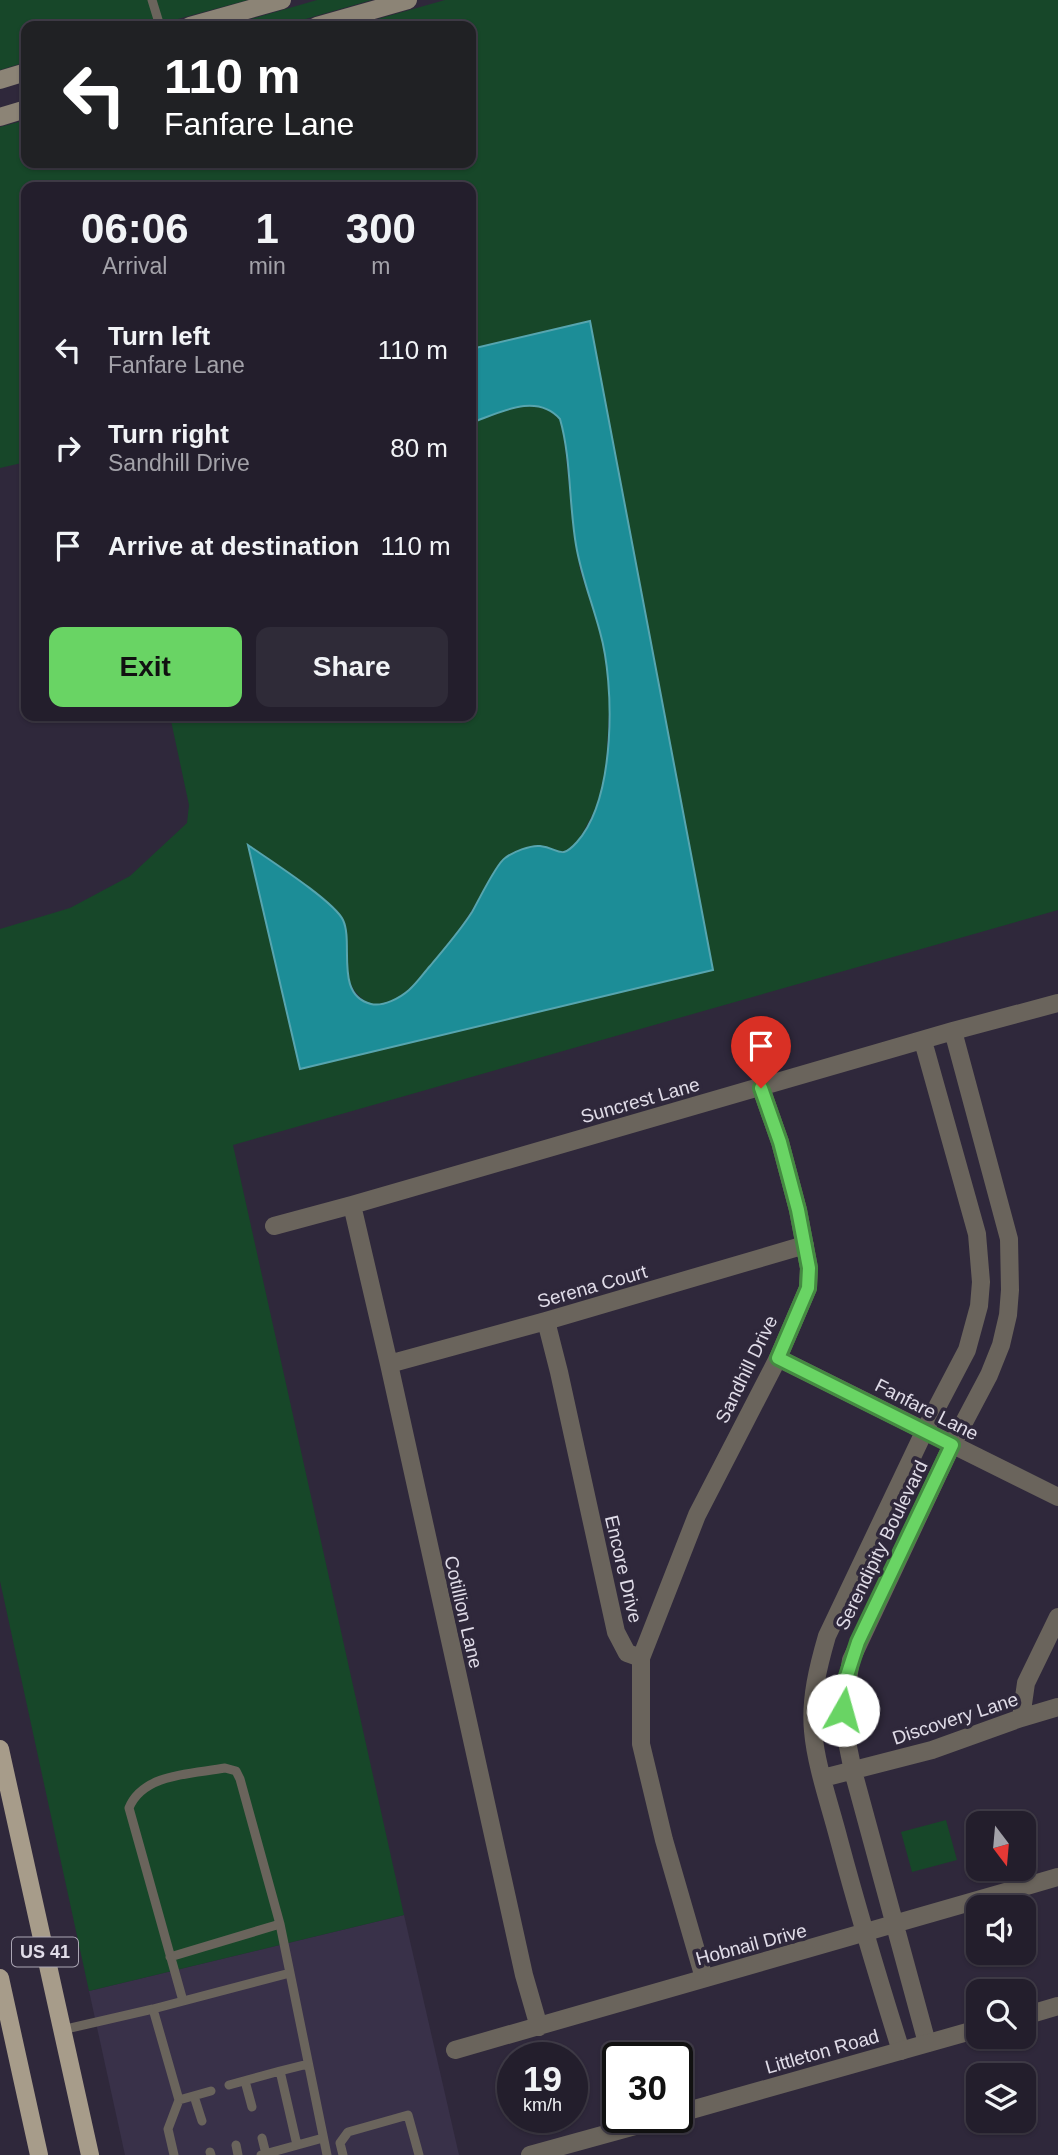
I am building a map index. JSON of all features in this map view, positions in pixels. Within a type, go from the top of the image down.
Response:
[{"type":"main road","points":[[208,21],[282,0]]},
{"type":"main road","points":[[334,21],[408,0]]},
{"type":"main road","points":[[0,80],[21,74]]},
{"type":"main road","points":[[0,117],[21,111]]},
{"type":"main road","name":"US 41","points":[[0,1749],[90,2155]]},
{"type":"main road","name":"US 41","points":[[0,1978],[40,2155]]},
{"type":"street","name":"Suncrest Lane","points":[[274,1226],[1058,1003]]},
{"type":"street","name":"Serendipity Boulevard","points":[[927,2043],[853,1771],[843,1710],[850,1660],[952,1445],[989,1375],[1001,1345],[1008,1315],[1009,1239],[953,1031]]},
{"type":"street","name":"Serendipity Boulevard","points":[[901,2051],[864,1934],[823,1777],[813,1730],[813,1706],[820,1659],[827,1636],[924,1432],[967,1350],[979,1306],[981,1282],[977,1234],[923,1041]]},
{"type":"street","name":"Sandhill Drive","points":[[641,1658],[696,1515],[778,1358],[808,1288],[809,1268],[805,1245],[780,1142],[761,1088]]},
{"type":"street","name":"Cotillion Lane","points":[[352,1205],[515,1934],[538,2026]]},
{"type":"street","name":"Serena Court","points":[[389,1363],[545,1321],[805,1245]]},
{"type":"street","name":"Encore Drive","points":[[545,1321],[562,1385],[616,1632],[627,1653],[641,1658]]},
{"type":"street","name":"Fanfare Lane","points":[[778,1358],[1058,1497]]},
{"type":"street","points":[[1021,1718],[1026,1684],[1058,1617]]},
{"type":"street","points":[[641,1658],[640,1744],[664,1840],[704,1978]]},
{"type":"street","name":"Discovery Lane","points":[[823,1777],[932,1750],[1058,1707]]},
{"type":"street","name":"Hobnail Drive","points":[[455,2050],[1058,1877]]},
{"type":"street","points":[[1036,2012],[1058,2006]]},
{"type":"street","name":"Littleton Road","points":[[693,2110],[966,2032]]},
{"type":"street","points":[[530,2155],[610,2133]]},
{"type":"lane","points":[[152,0],[158,21]]},
{"type":"lane","points":[[183,2001],[129,1808],[140,1790],[158,1780],[225,1768],[236,1771],[240,1779],[280,1924],[327,2155]]},
{"type":"lane","points":[[170,1957],[280,1924]]},
{"type":"lane","points":[[62,2030],[290,1973]]},
{"type":"lane","points":[[153,2009],[179,2100],[168,2129],[174,2155]]},
{"type":"lane","points":[[229,2085],[308,2064]]},
{"type":"lane","points":[[280,2071],[298,2145]]},
{"type":"lane","points":[[245,2081],[252,2107]]},
{"type":"lane","points":[[179,2100],[211,2091]]},
{"type":"lane","points":[[194,2096],[202,2121]]},
{"type":"lane","points":[[342,2155],[340,2143],[348,2132],[408,2115],[419,2155]]},
{"type":"lane","points":[[262,2138],[264,2154],[323,2138]]},
{"type":"shaded area","points":[[0,0],[248,0],[170,21],[21,21],[21,64],[0,70]]},
{"type":"shaded area","points":[[317,0],[372,0],[298,21],[244,21]]},
{"type":"shaded area","points":[[445,0],[1058,0],[1058,910],[233,1145],[404,1915],[89,1991],[0,1581],[0,929],[70,908],[130,876],[187,823],[189,805],[171,721],[476,721],[476,421],[522,406],[535,405],[547,408],[557,415],[563,427],[580,570],[601,634],[610,692],[606,769],[597,806],[579,840],[567,851],[503,859],[443,951],[402,995],[382,1005],[365,1001],[350,982],[346,959],[299,1068],[713,970],[590,322],[476,348],[476,182],[21,182],[21,463],[0,468],[0,127],[21,121],[21,168],[476,168],[476,21],[371,21]]},
{"type":"shaded area","points":[[590,321],[713,970],[300,1069],[248,845],[300,881],[337,912],[346,930],[347,967],[353,990],[360,999],[376,1005],[396,999],[417,981],[462,926],[505,858],[522,849],[536,846],[559,852],[567,851],[590,823],[599,798],[609,740],[608,681],[600,632],[576,545],[566,449],[560,419],[550,411],[529,406],[505,410],[476,421],[476,348]]},
{"type":"shaded area","points":[[946,1820],[957,1860],[912,1872],[901,1832]]},
{"type":"shaded area","points":[[404,1915],[459,2155],[125,2155],[89,1991]]},
{"type":"route","points":[[761,1088],[780,1142],[798,1210],[809,1268],[808,1288],[778,1358],[952,1445],[850,1660],[843,1710]]}]
